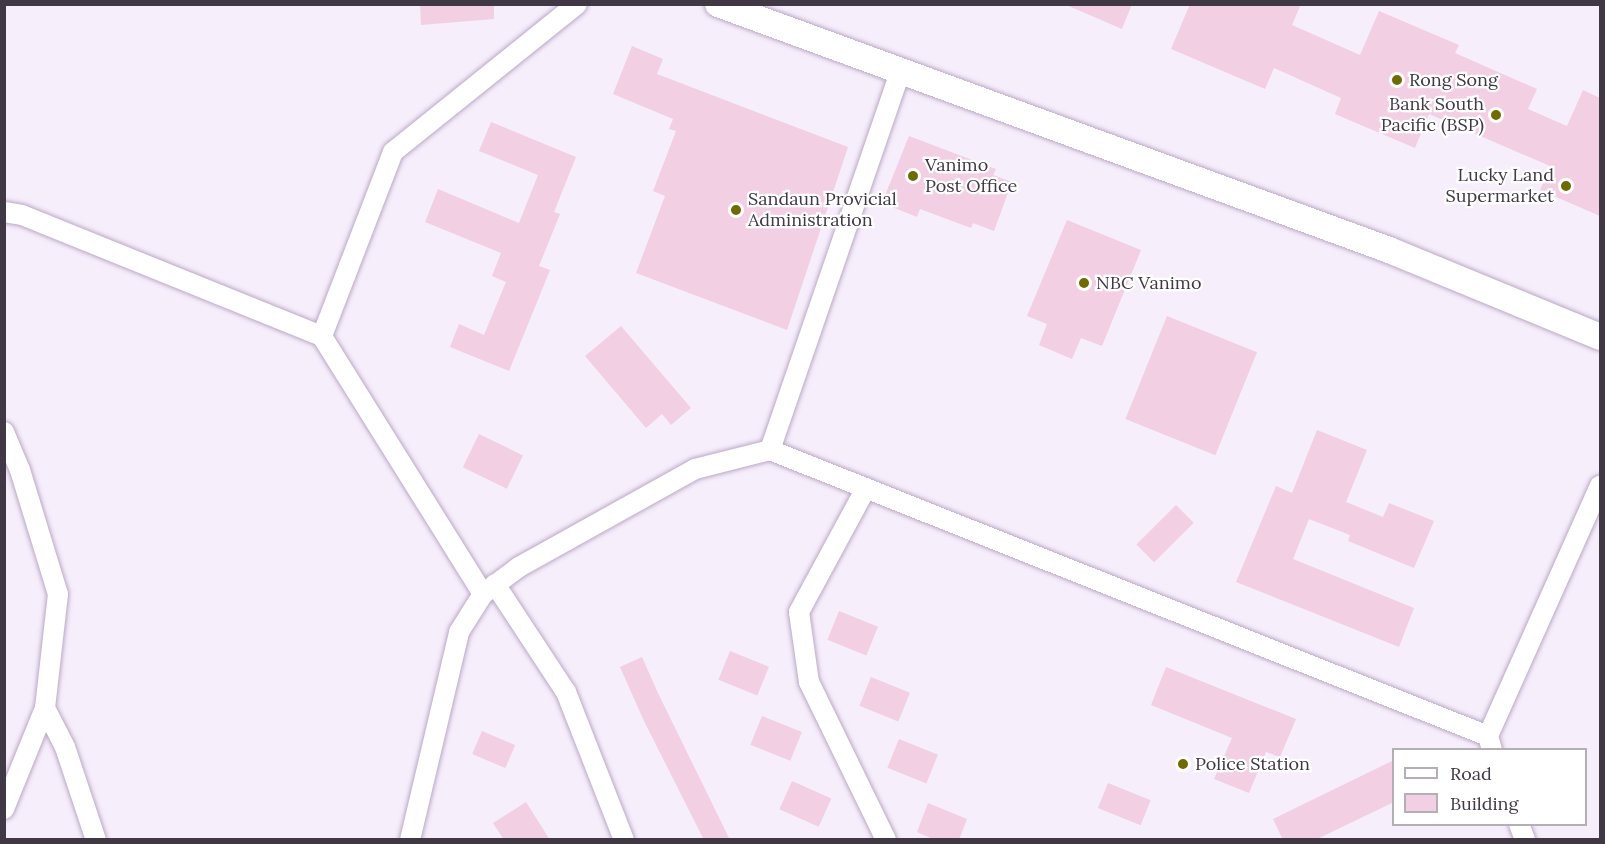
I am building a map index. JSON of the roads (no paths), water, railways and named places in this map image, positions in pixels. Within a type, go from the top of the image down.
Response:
[{"type":"street","points":[[322,336],[393,152],[577,4]]},
{"type":"street","points":[[718,4],[1389,250],[1600,337]]},
{"type":"street","points":[[770,450],[900,72]]},
{"type":"street","points":[[4,212],[22,215],[322,336],[489,589],[566,692],[624,840]]},
{"type":"street","points":[[4,432],[20,470],[58,594],[45,708],[4,809]]},
{"type":"street","points":[[410,840],[459,632],[489,589],[695,469],[770,450],[1490,743],[1600,486]]},
{"type":"street","points":[[866,488],[799,612],[809,682],[886,840]]},
{"type":"street","points":[[45,708],[65,747],[96,840]]},
{"type":"place","name":"Rong Song","points":[[1397,80]]},
{"type":"place","name":"Bank South Pacific (BSP)","points":[[1496,115]]},
{"type":"place","name":"Vanimo Post Office","points":[[913,176]]},
{"type":"place","name":"Lucky Land Supermarket","points":[[1566,186]]},
{"type":"place","name":"Sandaun Provicial Administration","points":[[736,210]]},
{"type":"place","name":"NBC Vanimo","points":[[1084,283]]},
{"type":"place","name":"Police Station","points":[[1183,764]]}]
